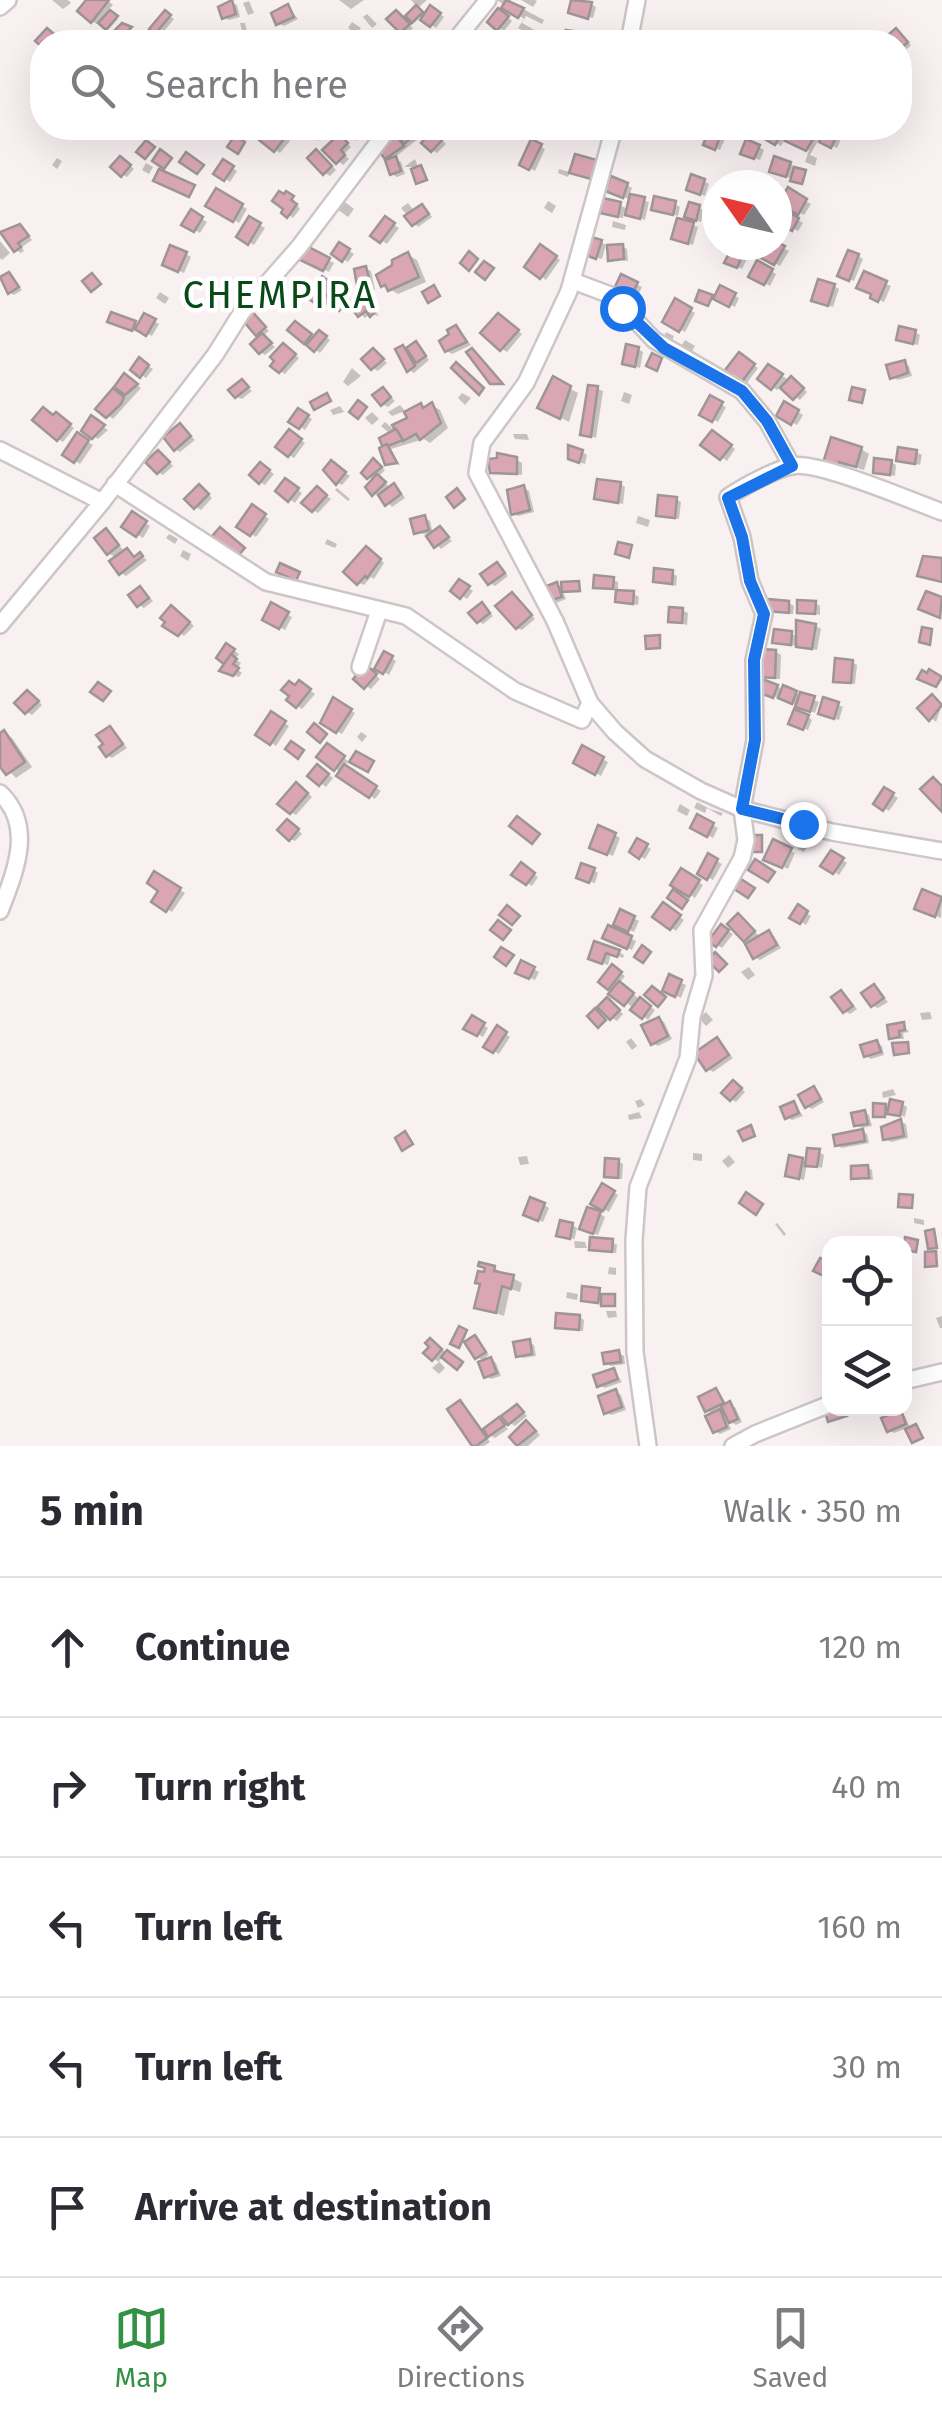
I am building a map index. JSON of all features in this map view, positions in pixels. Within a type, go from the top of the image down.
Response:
[{"type":"street","points":[[0,7],[8,0]]},
{"type":"street","points":[[464,30],[488,0]]},
{"type":"street","points":[[631,30],[637,0]]},
{"type":"street","points":[[0,625],[102,502],[242,312],[299,247],[380,140]]},
{"type":"street","points":[[611,140],[573,281],[526,383],[482,443],[477,473],[555,620],[590,703],[645,759],[742,809],[832,832],[942,851]]},
{"type":"street","points":[[573,281],[612,296],[654,340],[742,391],[767,421],[792,466]]},
{"type":"street","points":[[0,450],[102,502]]},
{"type":"street","points":[[648,1446],[636,1352],[634,1240],[638,1187],[688,1058],[692,1017],[704,976],[702,930],[742,858],[746,840],[742,809],[755,740],[754,660],[764,614],[750,581],[742,537],[728,498],[792,466],[874,486],[942,512]]},
{"type":"street","points":[[116,484],[266,582],[417,622],[489,674],[544,706],[582,720],[590,703]]},
{"type":"street","points":[[360,667],[379,610]]},
{"type":"street","points":[[0,793],[12,804],[17,817],[20,850],[0,911]]},
{"type":"street","points":[[912,1379],[942,1372]]},
{"type":"street","points":[[733,1446],[822,1407]]},
{"type":"building","points":[[86,0],[109,0],[91,23],[77,11]]},
{"type":"building","points":[[232,0],[236,14],[222,19],[218,7]]},
{"type":"building","points":[[506,0],[524,8],[518,18],[501,8]]},
{"type":"building","points":[[571,0],[592,2],[588,19],[568,13]]},
{"type":"building","points":[[288,4],[294,17],[276,25],[271,13]]},
{"type":"building","points":[[416,5],[423,12],[412,23],[405,16]]},
{"type":"building","points":[[430,5],[441,13],[430,27],[420,20]]},
{"type":"building","points":[[498,8],[509,16],[498,30],[487,22]]},
{"type":"building","points":[[110,10],[118,16],[106,30],[98,23]]},
{"type":"building","points":[[165,10],[171,15],[158,30],[149,29]]},
{"type":"building","points":[[396,10],[410,24],[397,30],[386,19]]},
{"type":"building","points":[[122,23],[132,27],[129,30],[115,30]]},
{"type":"building","points":[[146,140],[155,147],[145,159],[136,152]]},
{"type":"building","points":[[232,140],[245,142],[238,154],[227,147]]},
{"type":"building","points":[[259,140],[283,140],[274,152]]},
{"type":"building","points":[[333,140],[348,143],[341,150],[345,155],[336,164],[322,150]]},
{"type":"building","points":[[389,140],[400,140],[404,146],[385,159],[377,149]]},
{"type":"building","points":[[424,140],[442,140],[431,152],[421,143]]},
{"type":"building","points":[[531,140],[542,144],[529,170],[519,165]]},
{"type":"building","points":[[705,140],[719,140],[715,150],[703,145]]},
{"type":"building","points":[[746,140],[760,145],[754,159],[740,154]]},
{"type":"building","points":[[786,140],[812,140],[806,151]]},
{"type":"building","points":[[820,140],[835,140],[831,148]]},
{"type":"building","points":[[160,149],[172,158],[164,169],[152,161]]},
{"type":"building","points":[[316,149],[332,166],[323,175],[307,158]]},
{"type":"building","points":[[186,152],[204,165],[197,174],[179,162]]},
{"type":"building","points":[[575,154],[597,160],[591,179],[569,173]]},
{"type":"building","points":[[120,156],[131,165],[121,177],[110,167]]},
{"type":"building","points":[[396,156],[401,171],[390,175],[385,160]]},
{"type":"building","points":[[774,156],[791,162],[788,170],[770,170]]},
{"type":"building","points":[[223,159],[234,166],[224,181],[213,174]]},
{"type":"building","points":[[421,165],[427,180],[416,184],[411,169]]},
{"type":"building","points":[[794,167],[806,170],[802,184],[792,182]]},
{"type":"building","points":[[159,169],[195,185],[189,197],[153,181]]},
{"type":"building","points":[[691,174],[702,178],[700,195],[686,190]]},
{"type":"building","points":[[611,176],[628,183],[623,198],[605,191]]},
{"type":"building","points":[[216,188],[243,204],[233,222],[205,206]]},
{"type":"building","points":[[792,190],[807,199],[798,215],[792,211]]},
{"type":"building","points":[[279,191],[294,196],[291,200],[297,204],[287,218],[272,201]]},
{"type":"building","points":[[630,194],[645,197],[640,219],[625,215]]},
{"type":"building","points":[[654,196],[676,201],[673,215],[651,210]]},
{"type":"building","points":[[603,198],[621,202],[618,217],[600,213]]},
{"type":"building","points":[[689,202],[700,205],[696,221],[684,217]]},
{"type":"building","points":[[422,204],[429,214],[412,226],[404,216]]},
{"type":"building","points":[[191,209],[203,217],[194,232],[181,225]]},
{"type":"building","points":[[249,216],[261,223],[248,245],[236,237]]},
{"type":"building","points":[[385,216],[395,223],[380,243],[370,236]]},
{"type":"building","points":[[677,218],[694,222],[688,244],[671,239]]},
{"type":"building","points":[[20,224],[29,236],[18,243],[21,247],[14,252],[0,232]]},
{"type":"building","points":[[588,236],[602,240],[596,259],[583,254]]},
{"type":"building","points":[[339,242],[350,249],[342,262],[331,254]]},
{"type":"building","points":[[540,244],[557,256],[540,279],[524,267]]},
{"type":"building","points":[[623,244],[624,259],[608,261],[607,245]]},
{"type":"building","points":[[170,245],[187,252],[178,272],[162,265]]},
{"type":"building","points":[[307,246],[330,258],[323,271],[300,260]]},
{"type":"building","points":[[848,250],[859,254],[849,281],[837,276]]},
{"type":"building","points":[[469,251],[478,259],[469,271],[460,263]]},
{"type":"building","points":[[408,252],[419,277],[388,291],[385,285],[381,287],[376,275]]},
{"type":"building","points":[[726,260],[740,260],[737,268],[724,263]]},
{"type":"building","points":[[757,260],[773,269],[764,285],[748,277]]},
{"type":"building","points":[[484,261],[494,268],[485,280],[475,272]]},
{"type":"building","points":[[366,266],[371,288],[358,291],[354,269]]},
{"type":"building","points":[[864,271],[887,281],[878,302],[856,288]]},
{"type":"building","points":[[9,272],[19,287],[8,294],[0,277]]},
{"type":"building","points":[[92,273],[101,284],[91,292],[82,281]]},
{"type":"building","points":[[621,274],[638,282],[630,299],[613,291]]},
{"type":"building","points":[[322,276],[334,285],[319,306],[307,298]]},
{"type":"building","points":[[818,279],[835,284],[828,306],[811,301]]},
{"type":"building","points":[[434,285],[440,296],[428,303],[422,292]]},
{"type":"building","points":[[720,285],[736,293],[729,307],[713,299]]},
{"type":"building","points":[[341,290],[350,301],[339,311],[330,299]]},
{"type":"building","points":[[699,290],[713,295],[708,306],[695,301]]},
{"type":"building","points":[[362,296],[375,312],[370,317],[366,311],[358,317],[350,306]]},
{"type":"building","points":[[675,298],[692,308],[679,332],[662,322]]},
{"type":"building","points":[[249,308],[266,327],[256,336],[240,317]]},
{"type":"building","points":[[111,312],[136,321],[132,331],[107,322]]},
{"type":"building","points":[[144,313],[156,319],[146,336],[135,329]]},
{"type":"building","points":[[498,313],[519,330],[500,351],[480,333]]},
{"type":"building","points":[[295,321],[312,334],[304,344],[287,330]]},
{"type":"building","points":[[456,325],[467,342],[445,352],[439,341]]},
{"type":"building","points":[[899,326],[916,330],[913,344],[896,340]]},
{"type":"building","points":[[319,330],[327,336],[314,352],[306,345]]},
{"type":"building","points":[[262,333],[272,343],[259,354],[250,344]]},
{"type":"building","points":[[416,341],[426,356],[416,363],[406,348]]},
{"type":"building","points":[[283,343],[296,354],[279,373],[270,366],[274,361],[270,357]]},
{"type":"building","points":[[626,344],[639,347],[635,367],[622,364]]},
{"type":"building","points":[[403,345],[415,366],[407,372],[395,349]]},
{"type":"building","points":[[373,348],[384,359],[371,370],[361,359]]},
{"type":"building","points":[[472,348],[503,384],[490,384],[466,352]]},
{"type":"building","points":[[739,352],[755,364],[741,383],[725,370]]},
{"type":"building","points":[[652,353],[662,358],[657,371],[646,366]]},
{"type":"building","points":[[139,357],[149,365],[140,378],[130,370]]},
{"type":"building","points":[[905,360],[908,373],[890,379],[886,365]]},
{"type":"building","points":[[456,362],[484,388],[479,395],[451,368]]},
{"type":"building","points":[[768,364],[783,374],[771,390],[757,379]]},
{"type":"building","points":[[124,373],[138,384],[125,395],[114,387]]},
{"type":"building","points":[[553,376],[571,386],[560,419],[537,408]]},
{"type":"building","points":[[791,376],[804,388],[793,400],[780,388]]},
{"type":"building","points":[[242,379],[249,387],[235,398],[228,390]]},
{"type":"building","points":[[588,385],[598,386],[591,437],[580,435]]},
{"type":"building","points":[[383,387],[391,397],[381,406],[372,395]]},
{"type":"building","points":[[852,387],[865,390],[862,403],[849,400]]},
{"type":"building","points":[[113,388],[124,397],[106,418],[95,409]]},
{"type":"building","points":[[327,393],[331,401],[314,410],[310,402]]},
{"type":"building","points":[[710,395],[723,402],[712,422],[699,415]]},
{"type":"building","points":[[358,400],[367,407],[358,419],[349,412]]},
{"type":"building","points":[[784,401],[799,410],[791,425],[776,416]]},
{"type":"building","points":[[432,402],[441,423],[420,440],[416,434],[403,441],[392,425],[407,418],[404,412]]},
{"type":"building","points":[[43,407],[71,424],[57,441],[32,420]]},
{"type":"building","points":[[298,408],[309,415],[299,429],[288,422]]},
{"type":"building","points":[[91,415],[105,425],[92,439],[81,431]]},
{"type":"building","points":[[180,423],[191,436],[174,451],[163,437]]},
{"type":"building","points":[[289,429],[302,439],[288,457],[275,447]]},
{"type":"building","points":[[396,429],[403,440],[383,448],[379,438]]},
{"type":"building","points":[[712,430],[732,445],[720,460],[700,445]]},
{"type":"building","points":[[77,432],[89,440],[74,463],[62,455]]},
{"type":"building","points":[[831,437],[862,447],[856,467],[823,463]]},
{"type":"building","points":[[387,444],[397,463],[385,465],[379,448]]},
{"type":"building","points":[[568,445],[583,450],[579,463],[568,459]]},
{"type":"building","points":[[898,447],[917,450],[915,464],[896,461]]},
{"type":"building","points":[[158,450],[170,462],[157,474],[145,462]]},
{"type":"building","points":[[497,453],[517,457],[517,474],[490,473],[488,459],[497,458]]},
{"type":"building","points":[[373,458],[382,467],[367,479],[361,473]]},
{"type":"building","points":[[874,458],[892,460],[890,475],[873,473]]},
{"type":"building","points":[[331,460],[346,472],[336,485],[323,470]]},
{"type":"building","points":[[260,462],[270,470],[259,484],[249,475]]},
{"type":"building","points":[[377,474],[386,482],[372,496],[365,487]]},
{"type":"building","points":[[285,478],[299,488],[288,502],[275,491]]},
{"type":"building","points":[[597,479],[621,482],[618,503],[594,499]]},
{"type":"building","points":[[394,483],[401,494],[385,506],[378,495]]},
{"type":"building","points":[[199,484],[209,494],[194,509],[184,499]]},
{"type":"building","points":[[524,485],[530,510],[511,515],[507,490]]},
{"type":"building","points":[[317,486],[327,495],[312,512],[301,503]]},
{"type":"building","points":[[457,488],[465,499],[454,508],[446,497]]},
{"type":"building","points":[[658,495],[677,497],[675,518],[656,516]]},
{"type":"building","points":[[252,504],[266,514],[250,536],[236,527]]},
{"type":"building","points":[[132,511],[147,521],[136,537],[121,527]]},
{"type":"building","points":[[425,515],[429,530],[414,534],[410,519]]},
{"type":"building","points":[[440,526],[449,537],[434,548],[426,536]]},
{"type":"building","points":[[220,527],[245,548],[237,557],[212,536]]},
{"type":"building","points":[[106,528],[119,545],[107,555],[94,538]]},
{"type":"building","points":[[618,542],[632,545],[629,558],[615,554]]},
{"type":"building","points":[[366,546],[381,559],[357,585],[343,572]]},
{"type":"building","points":[[127,548],[134,557],[140,552],[143,556],[119,575],[109,561]]},
{"type":"building","points":[[923,556],[942,558],[942,582],[917,576]]},
{"type":"building","points":[[497,562],[505,573],[488,585],[480,574]]},
{"type":"building","points":[[280,563],[300,572],[296,581],[276,572]]},
{"type":"building","points":[[654,568],[673,570],[672,584],[653,582]]},
{"type":"building","points":[[594,575],[614,577],[613,589],[593,588]]},
{"type":"building","points":[[459,579],[470,586],[460,599],[450,591]]},
{"type":"building","points":[[579,581],[580,591],[562,592],[561,582]]},
{"type":"building","points":[[557,582],[562,597],[548,601],[544,587]]},
{"type":"building","points":[[140,586],[149,598],[137,607],[128,595]]},
{"type":"building","points":[[616,590],[634,591],[633,604],[615,602]]},
{"type":"building","points":[[926,591],[942,597],[940,618],[918,609]]},
{"type":"building","points":[[512,592],[532,615],[516,629],[495,606]]},
{"type":"building","points":[[768,599],[789,601],[789,613],[767,611]]},
{"type":"building","points":[[797,600],[816,601],[815,614],[797,613]]},
{"type":"building","points":[[271,602],[289,612],[279,629],[262,620]]},
{"type":"building","points":[[482,602],[490,613],[477,623],[468,613]]},
{"type":"building","points":[[171,605],[190,622],[178,636],[162,626],[165,622],[160,618]]},
{"type":"building","points":[[669,607],[683,608],[682,623],[668,622]]},
{"type":"building","points":[[796,620],[816,624],[812,649],[796,647]]},
{"type":"building","points":[[922,627],[932,629],[930,645],[919,642]]},
{"type":"building","points":[[774,629],[792,631],[791,645],[772,643]]},
{"type":"building","points":[[660,635],[660,648],[646,649],[645,636]]},
{"type":"building","points":[[226,643],[235,649],[225,665],[216,658]]},
{"type":"building","points":[[762,649],[776,650],[775,678],[760,677]]},
{"type":"building","points":[[384,651],[393,656],[383,674],[374,669]]},
{"type":"building","points":[[231,654],[237,659],[233,664],[239,668],[233,676],[219,671]]},
{"type":"building","points":[[835,658],[853,660],[851,683],[833,682]]},
{"type":"building","points":[[365,664],[377,674],[364,689],[353,679]]},
{"type":"building","points":[[929,669],[942,677],[936,687],[917,679],[922,670],[927,673]]},
{"type":"building","points":[[762,679],[778,685],[773,698],[758,692]]},
{"type":"building","points":[[299,680],[311,689],[296,708],[281,690],[289,681],[295,685]]},
{"type":"building","points":[[98,682],[111,691],[103,701],[90,692]]},
{"type":"building","points":[[783,685],[797,691],[792,704],[778,698]]},
{"type":"building","points":[[27,690],[39,701],[25,714],[14,703]]},
{"type":"building","points":[[800,692],[815,696],[810,712],[795,707]]},
{"type":"building","points":[[932,694],[942,705],[929,721],[917,708]]},
{"type":"building","points":[[333,697],[352,709],[336,733],[320,723]]},
{"type":"building","points":[[823,697],[839,702],[834,719],[818,714]]},
{"type":"building","points":[[794,709],[809,715],[803,730],[788,724]]},
{"type":"building","points":[[271,711],[286,721],[270,745],[255,735]]},
{"type":"building","points":[[314,723],[327,734],[320,743],[307,732]]},
{"type":"building","points":[[110,726],[123,744],[106,757],[96,735]]},
{"type":"building","points":[[4,730],[25,762],[6,775],[0,767],[0,733]]},
{"type":"building","points":[[291,741],[304,750],[298,759],[285,749]]},
{"type":"building","points":[[327,743],[345,756],[334,771],[316,757]]},
{"type":"building","points":[[582,745],[604,757],[595,775],[573,763]]},
{"type":"building","points":[[356,751],[374,761],[368,772],[349,762]]},
{"type":"building","points":[[317,764],[329,774],[319,786],[307,776]]},
{"type":"building","points":[[344,764],[377,786],[369,798],[336,776]]},
{"type":"building","points":[[933,777],[942,786],[942,812],[920,789]]},
{"type":"building","points":[[296,782],[308,793],[290,814],[277,804]]},
{"type":"building","points":[[884,787],[894,793],[883,811],[873,804]]},
{"type":"building","points":[[697,814],[714,823],[707,837],[690,828]]},
{"type":"building","points":[[517,816],[540,834],[532,844],[509,826]]},
{"type":"building","points":[[287,819],[299,829],[289,841],[277,830]]},
{"type":"building","points":[[598,825],[616,833],[607,855],[589,848]]},
{"type":"building","points":[[752,835],[762,835],[762,852],[751,852]]},
{"type":"building","points":[[637,838],[648,844],[639,859],[629,852]]},
{"type":"building","points":[[773,839],[792,848],[782,868],[763,860]]},
{"type":"building","points":[[831,850],[844,858],[833,874],[820,866]]},
{"type":"building","points":[[708,853],[718,859],[707,880],[697,874]]},
{"type":"building","points":[[755,859],[775,872],[768,882],[748,870]]},
{"type":"building","points":[[521,862],[535,873],[526,885],[511,875]]},
{"type":"building","points":[[581,863],[595,868],[589,883],[576,878]]},
{"type":"building","points":[[681,868],[700,880],[689,897],[670,885]]},
{"type":"building","points":[[154,871],[181,888],[166,912],[151,902],[158,891],[147,883]]},
{"type":"building","points":[[741,879],[755,888],[748,898],[734,889]]},
{"type":"building","points":[[673,889],[688,900],[682,909],[667,898]]},
{"type":"building","points":[[922,889],[942,897],[935,917],[914,909]]},
{"type":"building","points":[[663,902],[681,915],[670,930],[652,917]]},
{"type":"building","points":[[798,904],[808,911],[800,924],[789,918]]},
{"type":"building","points":[[507,905],[520,916],[512,925],[499,915]]},
{"type":"building","points":[[620,909],[635,916],[628,932],[613,925]]},
{"type":"building","points":[[738,913],[755,931],[744,942],[727,924]]},
{"type":"building","points":[[498,920],[511,930],[503,940],[490,930]]},
{"type":"building","points":[[721,924],[729,930],[716,947],[708,941]]},
{"type":"building","points":[[608,925],[632,936],[627,949],[602,938]]},
{"type":"building","points":[[769,930],[777,945],[753,959],[745,944]]},
{"type":"building","points":[[594,941],[620,950],[617,957],[606,953],[602,964],[588,959]]},
{"type":"building","points":[[642,945],[651,952],[643,963],[634,957]]},
{"type":"building","points":[[501,947],[514,955],[506,966],[494,957]]},
{"type":"building","points":[[715,952],[727,964],[719,972],[707,960]]},
{"type":"building","points":[[521,960],[535,967],[529,979],[515,973]]},
{"type":"building","points":[[612,964],[622,972],[608,990],[598,982]]},
{"type":"building","points":[[669,974],[682,980],[675,997],[662,991]]},
{"type":"building","points":[[619,981],[634,993],[624,1006],[608,994]]},
{"type":"building","points":[[874,984],[884,998],[871,1007],[861,993]]},
{"type":"building","points":[[652,986],[666,997],[658,1007],[644,995]]},
{"type":"building","points":[[841,990],[853,1006],[843,1013],[831,997]]},
{"type":"building","points":[[607,997],[620,1010],[610,1020],[597,1007]]},
{"type":"building","points":[[640,997],[651,1006],[642,1019],[630,1010]]},
{"type":"building","points":[[595,1008],[606,1020],[598,1028],[587,1016]]},
{"type":"building","points":[[472,1015],[485,1023],[477,1036],[463,1029]]},
{"type":"building","points":[[659,1017],[668,1036],[651,1045],[641,1025]]},
{"type":"building","points":[[904,1022],[905,1030],[899,1031],[900,1037],[889,1039],[887,1025]]},
{"type":"building","points":[[497,1025],[507,1032],[493,1053],[483,1047]]},
{"type":"building","points":[[717,1037],[729,1055],[706,1071],[694,1053]]},
{"type":"building","points":[[877,1040],[881,1052],[864,1057],[860,1045]]},
{"type":"building","points":[[908,1042],[909,1053],[894,1055],[892,1043]]},
{"type":"building","points":[[733,1080],[742,1088],[730,1101],[721,1093]]},
{"type":"building","points":[[814,1086],[821,1099],[805,1108],[798,1095]]},
{"type":"building","points":[[890,1099],[903,1102],[900,1116],[887,1114]]},
{"type":"building","points":[[794,1101],[799,1113],[785,1119],[780,1107]]},
{"type":"building","points":[[873,1103],[886,1104],[885,1117],[873,1117]]},
{"type":"building","points":[[865,1110],[868,1124],[854,1126],[851,1113]]},
{"type":"building","points":[[901,1119],[904,1136],[883,1140],[881,1127]]},
{"type":"building","points":[[751,1125],[755,1136],[743,1141],[738,1131]]},
{"type":"building","points":[[863,1129],[865,1141],[835,1146],[833,1135]]},
{"type":"building","points":[[405,1131],[413,1144],[402,1151],[395,1138]]},
{"type":"building","points":[[807,1148],[820,1149],[817,1167],[805,1166]]},
{"type":"building","points":[[789,1155],[803,1158],[799,1179],[785,1176]]},
{"type":"building","points":[[605,1158],[619,1159],[618,1178],[604,1177]]},
{"type":"building","points":[[868,1165],[869,1178],[851,1179],[851,1166]]},
{"type":"building","points":[[602,1183],[615,1191],[603,1211],[590,1204]]},
{"type":"building","points":[[746,1192],[763,1204],[756,1215],[739,1203]]},
{"type":"building","points":[[899,1194],[913,1195],[912,1208],[898,1207]]},
{"type":"building","points":[[530,1197],[545,1203],[538,1221],[523,1215]]},
{"type":"building","points":[[587,1207],[601,1211],[593,1234],[579,1229]]},
{"type":"building","points":[[560,1220],[573,1223],[570,1239],[556,1236]]},
{"type":"building","points":[[934,1229],[937,1248],[928,1249],[925,1231]]},
{"type":"building","points":[[590,1237],[613,1239],[612,1252],[589,1250]]},
{"type":"building","points":[[912,1239],[918,1240],[916,1252],[912,1251]]},
{"type":"building","points":[[936,1251],[937,1266],[925,1267],[925,1252]]},
{"type":"building","points":[[820,1258],[822,1259],[822,1275],[813,1271]]},
{"type":"building","points":[[479,1262],[495,1266],[494,1271],[514,1275],[511,1289],[502,1286],[496,1313],[474,1308],[480,1284],[475,1283],[478,1271],[484,1272],[485,1268],[478,1266]]},
{"type":"building","points":[[582,1286],[600,1288],[598,1303],[581,1301]]},
{"type":"building","points":[[601,1294],[615,1294],[615,1306],[601,1306]]},
{"type":"building","points":[[556,1313],[580,1315],[579,1330],[555,1328]]},
{"type":"building","points":[[459,1326],[467,1330],[459,1348],[450,1344]]},
{"type":"building","points":[[475,1335],[486,1352],[475,1359],[464,1342]]},
{"type":"building","points":[[430,1338],[442,1349],[432,1361],[423,1353]]},
{"type":"building","points":[[530,1339],[532,1354],[516,1357],[513,1342]]},
{"type":"building","points":[[447,1350],[463,1362],[457,1370],[441,1357]]},
{"type":"building","points":[[619,1350],[621,1362],[604,1364],[602,1353]]},
{"type":"building","points":[[491,1357],[497,1373],[484,1378],[478,1362]]},
{"type":"building","points":[[614,1368],[618,1379],[597,1387],[593,1375]]},
{"type":"building","points":[[716,1388],[724,1403],[705,1412],[698,1397]]},
{"type":"building","points":[[616,1389],[622,1407],[604,1414],[598,1396]]},
{"type":"building","points":[[460,1400],[487,1438],[476,1446],[472,1446],[447,1409]]},
{"type":"building","points":[[730,1401],[738,1419],[729,1423],[721,1406]]},
{"type":"building","points":[[517,1404],[524,1412],[508,1425],[501,1416]]},
{"type":"building","points":[[720,1409],[727,1427],[713,1433],[705,1416]]},
{"type":"building","points":[[903,1416],[906,1424],[887,1432],[881,1418]]},
{"type":"building","points":[[499,1417],[505,1425],[488,1437],[483,1429]]},
{"type":"building","points":[[526,1420],[536,1431],[517,1446],[509,1437]]},
{"type":"building","points":[[916,1424],[923,1438],[912,1443],[905,1429]]},
{"type":"district","name":"CHEMPIRA","points":[[280,295]]},
{"type":"route","points":[[622,308],[664,348],[742,391],[767,421],[792,466],[728,498],[746,552],[750,581],[764,614],[754,655],[755,740],[742,809],[803,824]]}]
